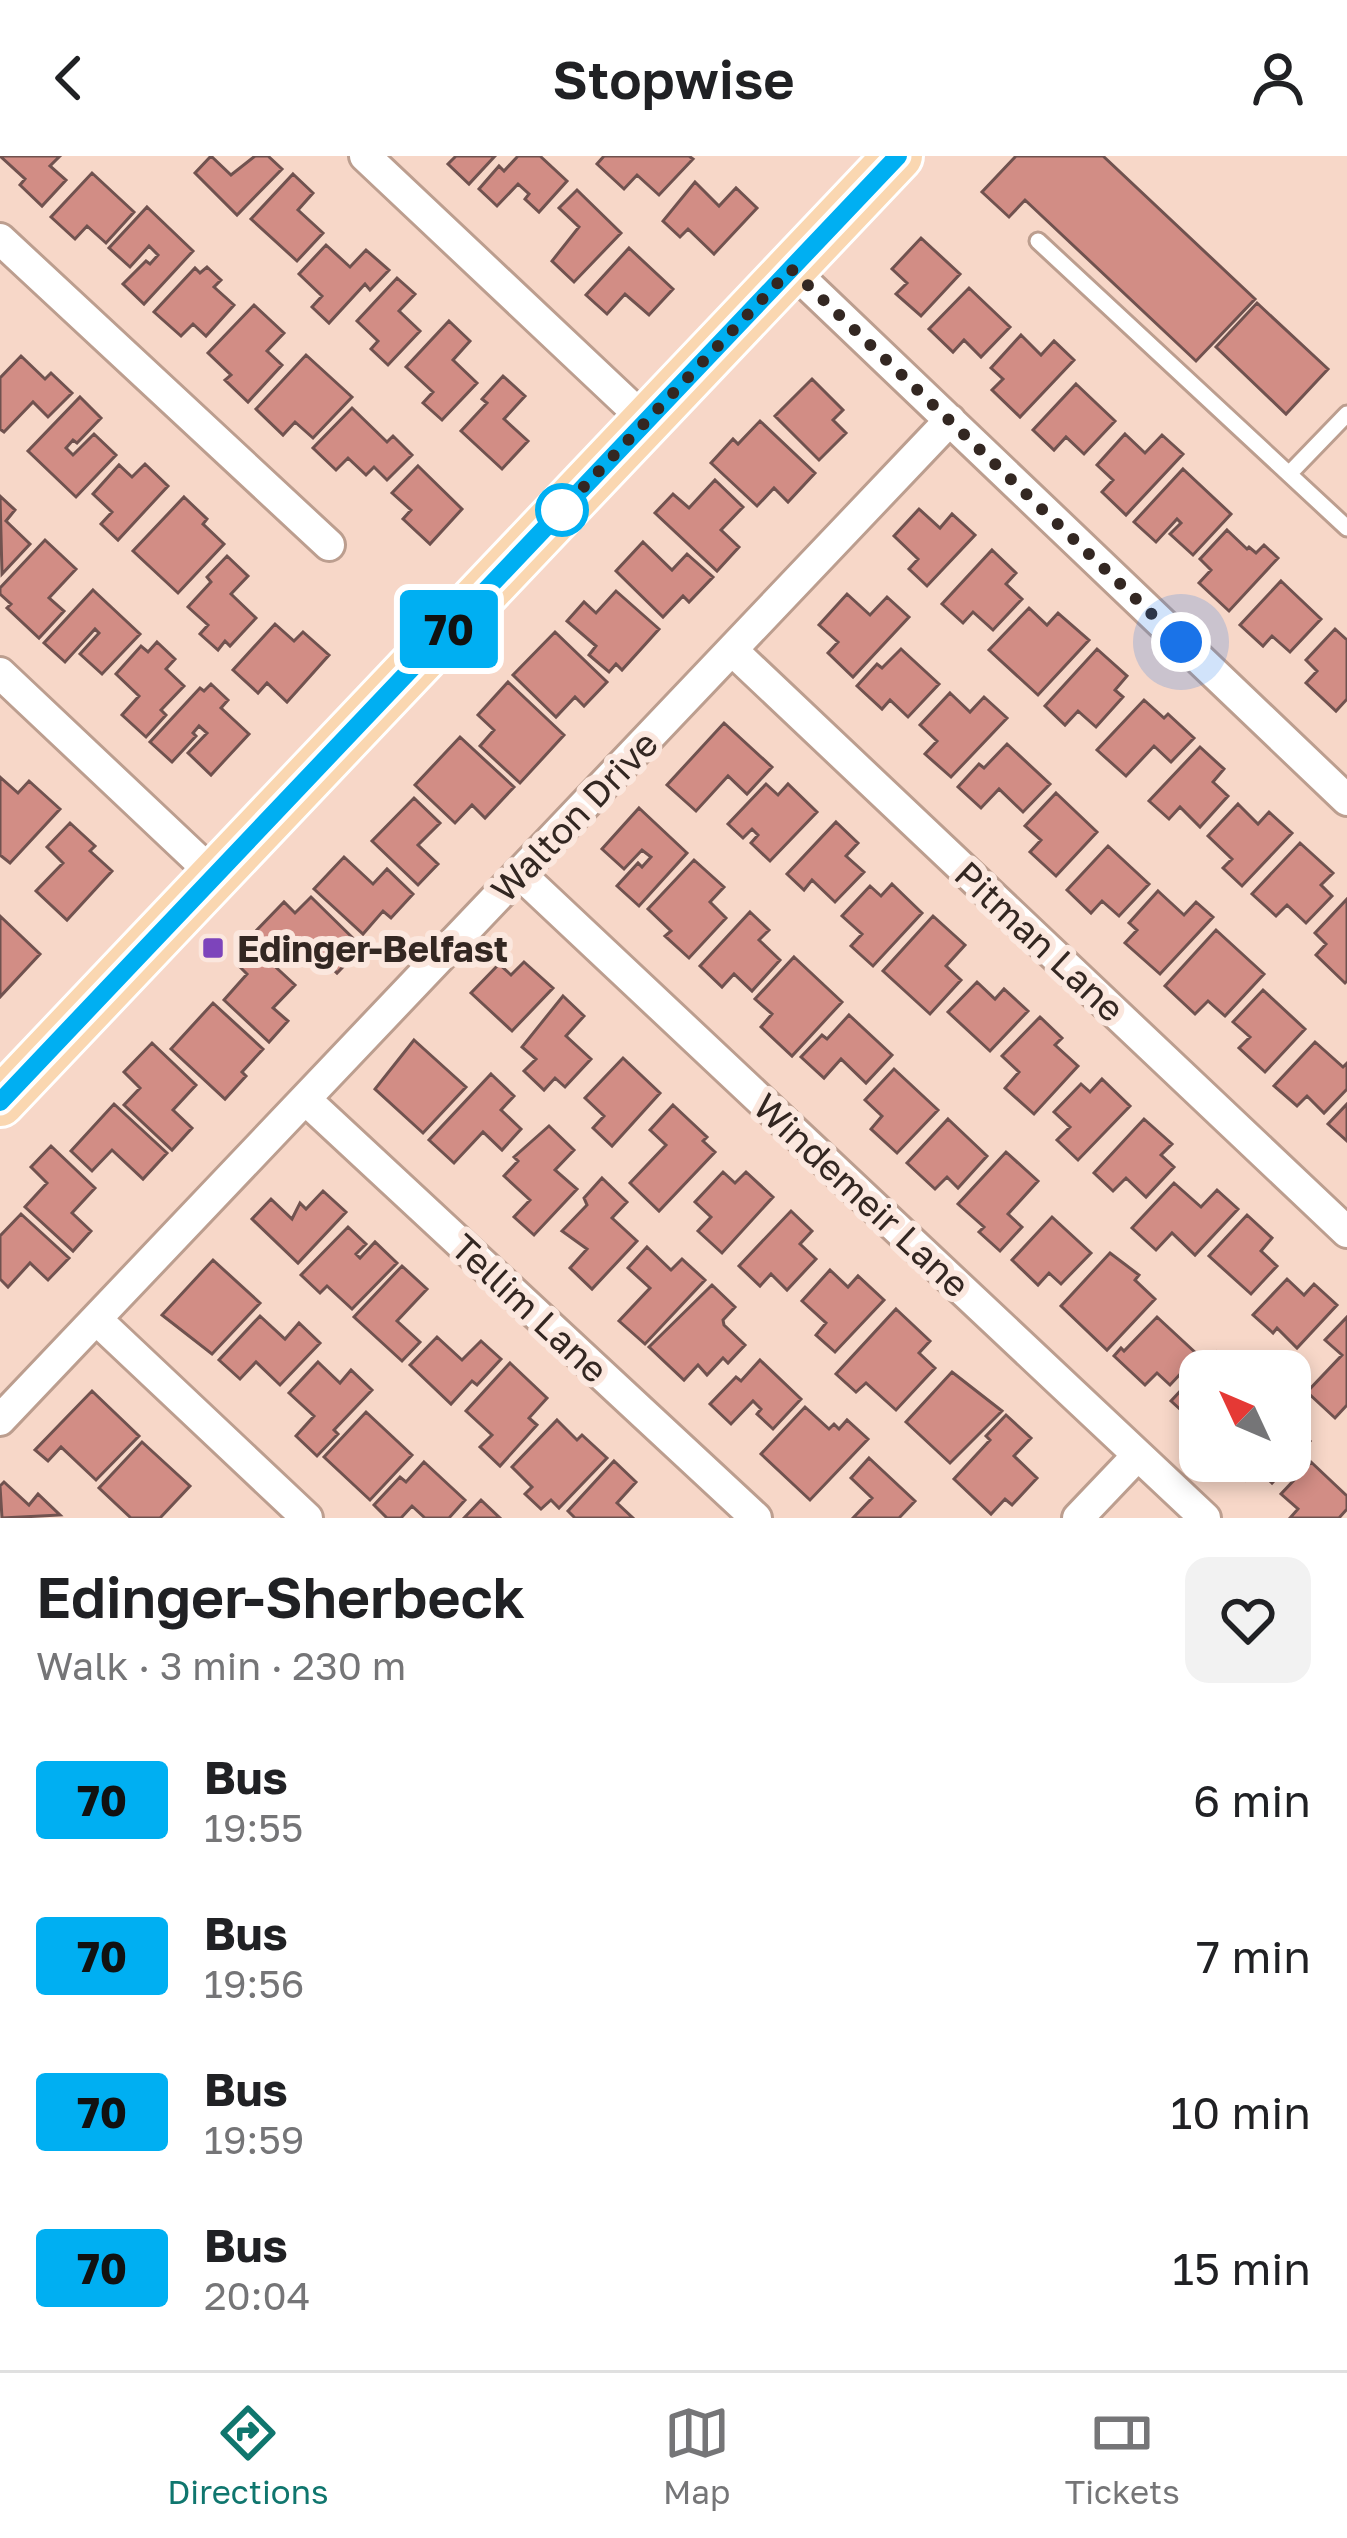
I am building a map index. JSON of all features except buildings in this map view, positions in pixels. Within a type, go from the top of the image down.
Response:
[{"type":"main road","points":[[0,1102],[898,156]]},
{"type":"street","points":[[365,156],[646,421]]},
{"type":"street","points":[[0,239],[329,545]]},
{"type":"street","points":[[791,269],[1347,800]]},
{"type":"street","name":"Walton Drive","points":[[0,1420],[950,421]]},
{"type":"street","name":"Pitman Lane","points":[[732,650],[1347,1232]]},
{"type":"street","points":[[0,674],[215,876]]},
{"type":"street","name":"Windemeir Lane","points":[[519,873],[1205,1518]]},
{"type":"street","name":"Tellim Lane","points":[[305,1099],[756,1518]]},
{"type":"street","points":[[96,1319],[307,1518]]},
{"type":"street","points":[[1078,1518],[1138,1455]]},
{"type":"lane","points":[[1038,241],[1347,528]]},
{"type":"lane","points":[[1289,474],[1345,418]]},
{"type":"bus line","name":"70","points":[[0,1102],[898,156]]},
{"type":"place","name":"Edinger-Belfast","points":[[213,948]]},
{"type":"route","points":[[562,510],[558,514],[791,269],[1181,642]]}]
